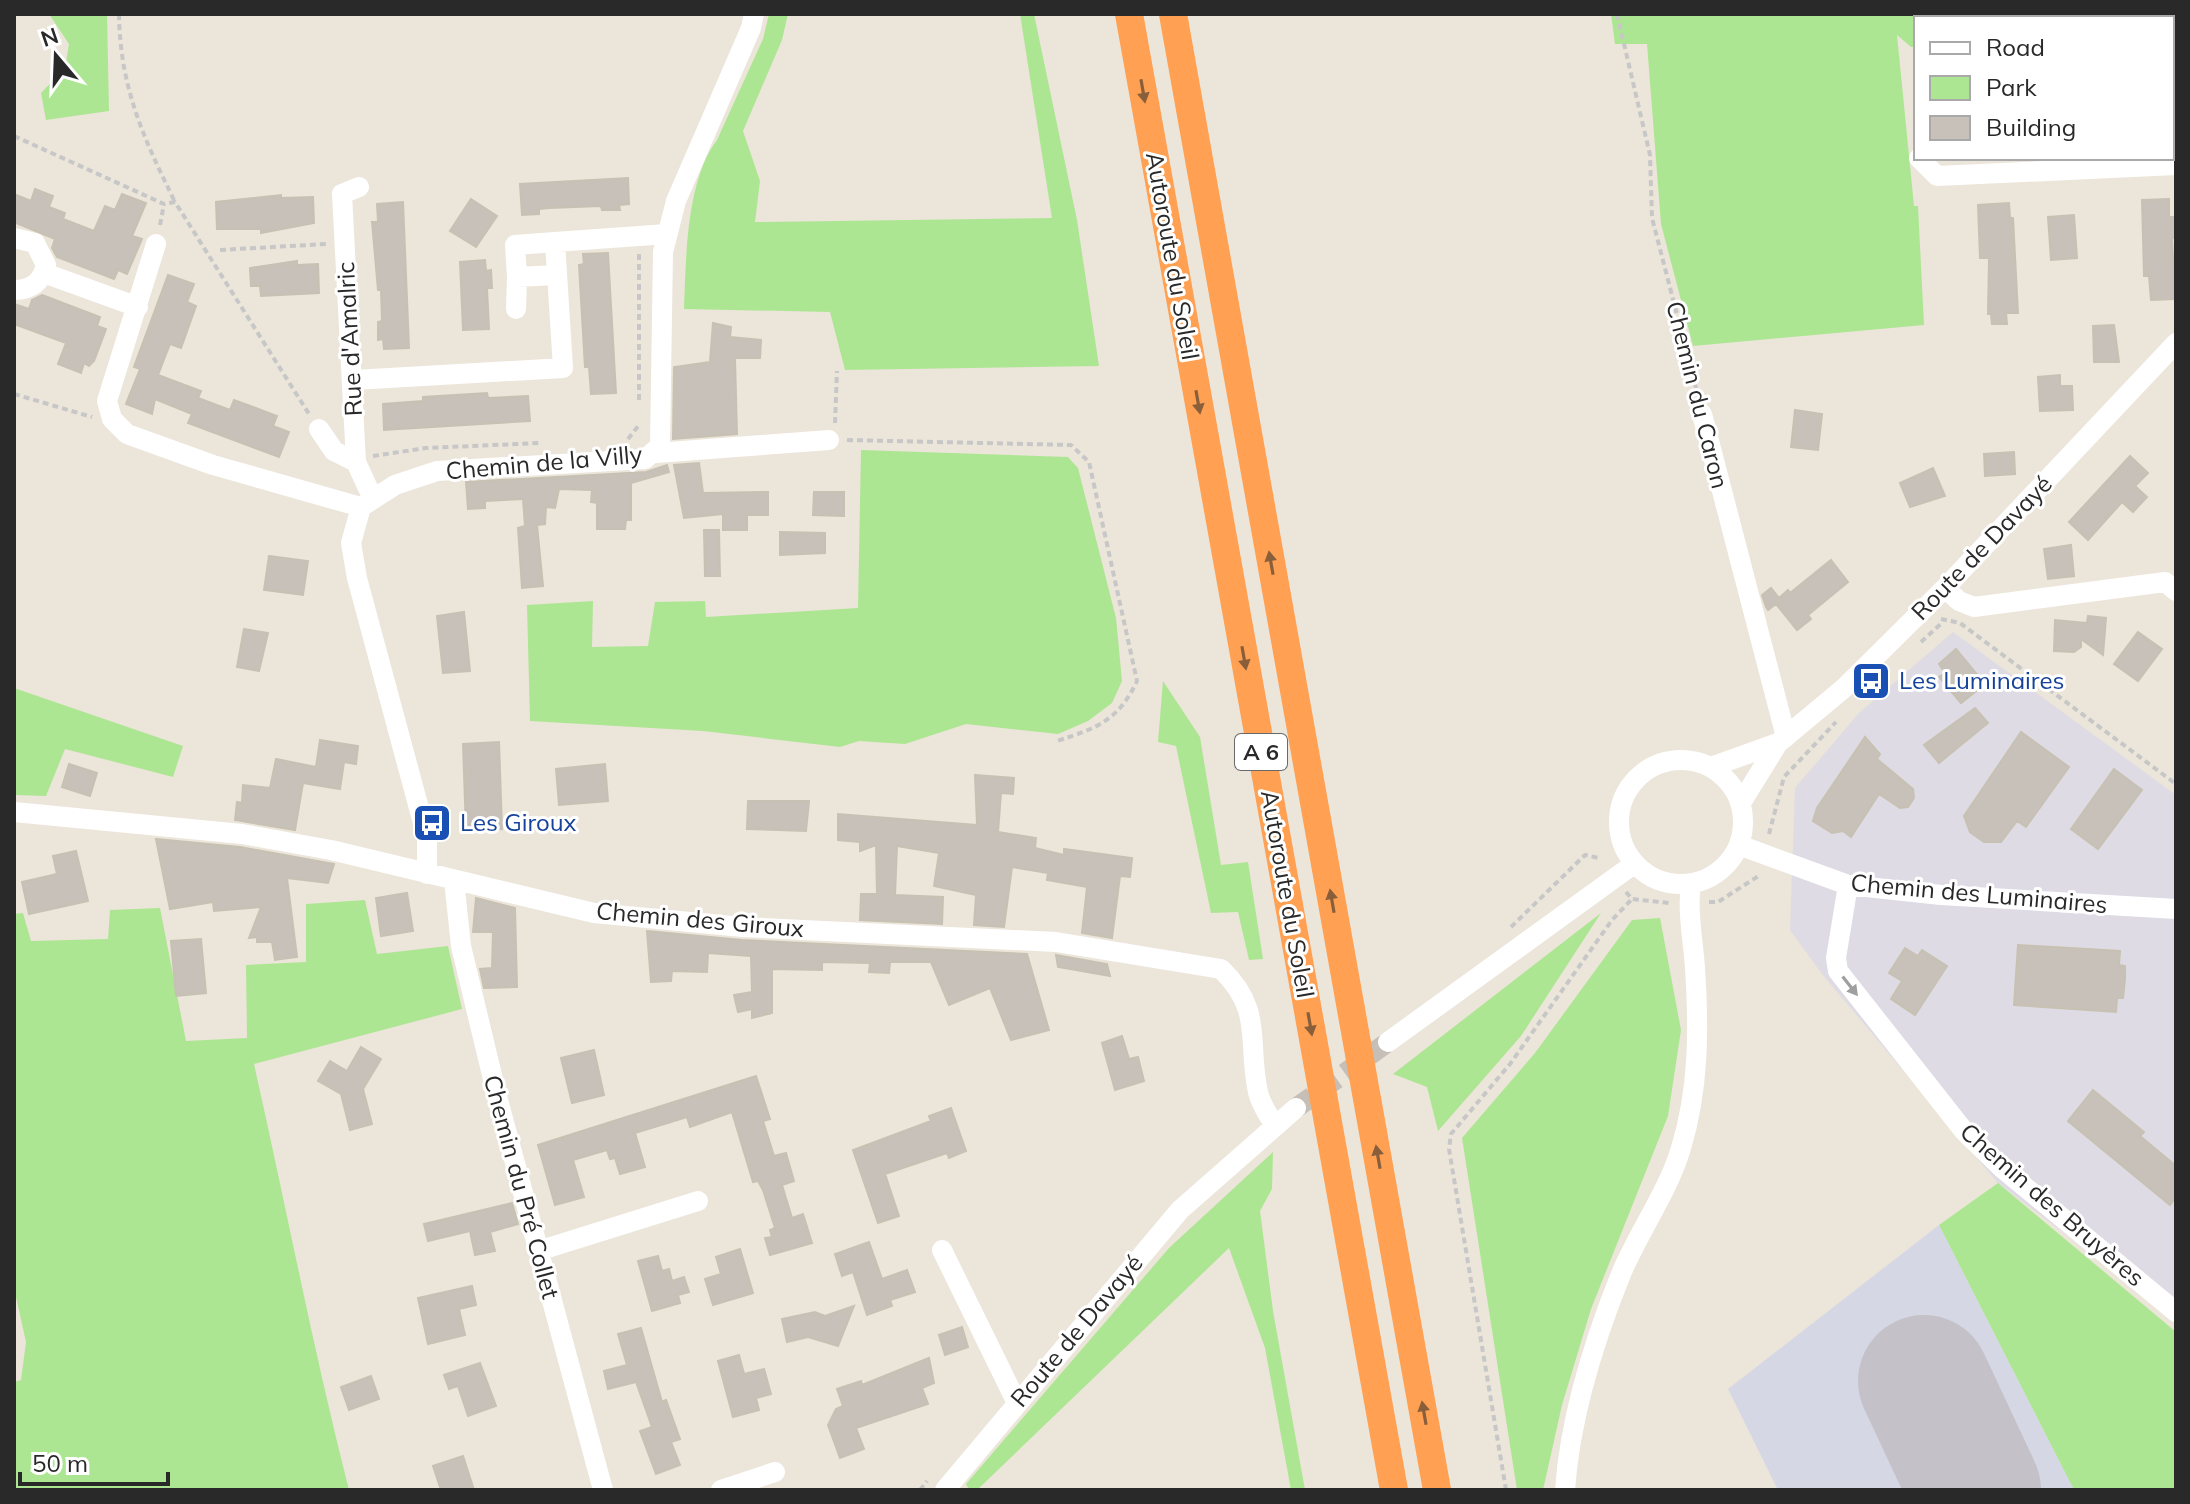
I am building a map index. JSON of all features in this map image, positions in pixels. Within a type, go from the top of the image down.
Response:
[{"type":"highway","name":"Autoroute du Soleil","points":[[1129,14],[1394,1490]]},
{"type":"highway","name":"Autoroute du Soleil","points":[[1173,14],[1437,1490]]},
{"type":"street","name":"Chemin de la Villy","points":[[367,503],[395,485],[437,471],[605,463],[645,459],[656,453],[660,446],[663,252],[667,234],[676,201],[751,28],[754,14]]},
{"type":"street","points":[[1921,160],[1937,176],[2176,165]]},
{"type":"street","name":"Rue d'Amalric","points":[[359,187],[342,194],[356,462],[367,503]]},
{"type":"street","points":[[516,309],[515,245],[667,234]]},
{"type":"street","points":[[14,238],[28,239],[41,249],[46,265],[44,273],[32,287],[14,290]]},
{"type":"street","points":[[354,380],[563,368],[555,242]]},
{"type":"street","points":[[156,244],[107,401],[112,419],[127,434],[213,465],[367,503],[351,543],[357,578],[427,838],[427,874]]},
{"type":"street","points":[[44,273],[138,307]]},
{"type":"street","points":[[517,277],[557,275]]},
{"type":"street","name":"Route de Davayé","points":[[1741,803],[1782,740],[1843,689],[1945,588],[2176,343]]},
{"type":"street","name":"Chemin du Caron","points":[[1702,414],[1782,740]]},
{"type":"street","points":[[319,429],[334,451],[356,462]]},
{"type":"street","points":[[656,453],[829,440]]},
{"type":"street","points":[[1945,588],[1959,601],[1974,607],[2165,582],[2176,591]]},
{"type":"street","name":"Route de Davayé","points":[[1711,767],[1782,740]]},
{"type":"street","points":[[1683,760],[1711,767],[1724,777],[1741,803],[1744,819],[1739,845],[1726,865],[1710,877],[1691,883],[1670,883],[1651,876],[1634,864],[1624,847],[1619,828],[1620,809],[1627,791],[1639,776],[1655,765],[1683,760]]},
{"type":"street","name":"Chemin des Giroux","points":[[14,812],[242,834],[331,850],[594,913],[748,927],[1056,942],[1221,969],[1238,985],[1247,1002],[1254,1032],[1258,1094],[1275,1126]]},
{"type":"street","name":"Chemin des Luminaires","points":[[1739,845],[1848,885],[1941,895],[2176,909]]},
{"type":"street","points":[[1388,1042],[1634,864]]},
{"type":"street","name":"Chemin du Pré Collet","points":[[454,880],[461,946],[538,1251],[603,1490]]},
{"type":"street","points":[[1565,1490],[1567,1455],[1592,1361],[1622,1273],[1681,1150],[1697,1077],[1699,1020],[1688,905],[1691,883]]},
{"type":"street","name":"Chemin des Bruyères","points":[[1848,885],[1836,958],[1838,971],[1964,1131],[2002,1168],[2176,1312]]},
{"type":"street","name":"Route de Davayé","points":[[945,1490],[1133,1262],[1215,1178],[1296,1108]]},
{"type":"street","points":[[538,1251],[698,1201]]},
{"type":"street","points":[[942,1250],[1017,1403]]},
{"type":"street","points":[[721,1490],[775,1472]]},
{"type":"path","points":[[119,14],[120,60],[147,147],[197,241],[319,429]]},
{"type":"path","name":"Chemin du Caron","points":[[1617,14],[1650,155],[1652,218],[1702,414]]},
{"type":"path","points":[[14,136],[164,204],[175,202]]},
{"type":"path","points":[[614,440],[630,439],[640,428],[637,274],[642,236]]},
{"type":"path","points":[[220,250],[344,243]]},
{"type":"path","points":[[829,440],[835,432],[837,371]]},
{"type":"path","points":[[14,394],[112,419]]},
{"type":"path","points":[[829,440],[1071,445],[1089,462],[1137,681],[1116,715],[1092,729],[1057,741]]},
{"type":"path","points":[[356,462],[382,453],[412,450],[551,443]]},
{"type":"path","points":[[1910,653],[1943,622],[1960,623],[2176,784]]},
{"type":"path","points":[[1769,834],[1784,777],[1844,715]]},
{"type":"path","points":[[1507,930],[1585,855],[1599,858]]},
{"type":"path","points":[[1709,902],[1718,902],[1760,875]]},
{"type":"path","points":[[1506,1490],[1449,1149],[1451,1134],[1510,1064],[1612,920],[1632,899],[1669,903]]},
{"type":"shaded area","points":[[1953,632],[2176,795],[2176,1318],[1998,1183],[1822,974],[1790,930],[1795,788],[1859,713]]},
{"type":"shaded area","points":[[1939,1225],[2074,1490],[1778,1490],[1728,1389]]},
{"type":"green space","points":[[49,14],[107,14],[109,111],[46,120],[41,93],[65,68],[69,44]]},
{"type":"green space","points":[[769,14],[788,14],[782,40],[743,131],[760,181],[755,222],[1052,218],[1020,14],[1034,14],[1077,220],[1099,366],[845,370],[830,312],[684,309],[690,221],[699,177],[763,39]]},
{"type":"green space","points":[[1611,14],[2176,14],[2176,37],[2174,16],[1914,16],[1914,47],[1897,35],[1914,206],[1918,206],[1924,325],[1693,346],[1661,224],[1647,44],[1615,44]]},
{"type":"green space","points":[[861,450],[1068,457],[1078,468],[1116,618],[1122,681],[1112,703],[1088,721],[1058,734],[966,724],[905,744],[859,741],[840,747],[703,731],[530,721],[527,605],[593,601],[592,647],[648,646],[655,602],[705,601],[706,617],[858,608]]},
{"type":"green space","points":[[1163,681],[1200,737],[1221,865],[1248,862],[1263,959],[1249,960],[1238,912],[1211,913],[1176,746],[1158,742]]},
{"type":"green space","points":[[14,688],[183,746],[173,777],[65,749],[46,796],[14,795]]},
{"type":"green space","points":[[365,900],[377,954],[448,946],[462,1009],[254,1064],[349,1490],[14,1490],[14,1382],[21,1380],[26,1342],[14,1288],[14,914],[23,913],[31,941],[108,939],[110,910],[160,908],[186,1041],[247,1038],[246,965],[306,962],[306,904]]},
{"type":"green space","points":[[1601,913],[1521,1036],[1438,1131],[1427,1087],[1393,1074]]},
{"type":"green space","points":[[1660,918],[1681,1030],[1668,1116],[1591,1309],[1562,1405],[1543,1490],[1517,1490],[1462,1138],[1535,1053],[1632,920]]},
{"type":"green space","points":[[1273,1152],[1272,1189],[1260,1211],[1273,1311],[1305,1490],[1291,1490],[1265,1348],[1229,1248],[977,1490],[969,1490],[966,1484],[1169,1248]]},
{"type":"green space","points":[[1998,1183],[2176,1332],[2176,1490],[2074,1490],[1939,1225]]},
{"type":"building","points":[[628,178],[629,204],[619,205],[620,210],[602,210],[601,206],[549,208],[539,209],[539,214],[522,215],[520,184]]},
{"type":"building","points":[[35,189],[53,196],[49,207],[65,213],[63,219],[94,231],[105,206],[115,210],[122,194],[146,203],[132,236],[142,239],[127,274],[118,270],[114,279],[57,257],[52,248],[55,239],[14,222],[14,194],[31,201]]},
{"type":"building","points":[[281,195],[281,198],[313,197],[314,223],[261,233],[261,229],[217,229],[216,202]]},
{"type":"building","points":[[471,199],[497,216],[476,247],[450,231]]},
{"type":"building","points":[[2169,199],[2169,217],[2176,217],[2176,238],[2172,238],[2175,299],[2151,300],[2149,276],[2144,276],[2142,200]]},
{"type":"building","points":[[403,202],[409,348],[384,349],[383,339],[378,340],[378,322],[382,321],[381,290],[378,290],[372,222],[378,222],[377,204]]},
{"type":"building","points":[[2009,203],[2010,218],[2013,218],[2018,313],[2006,313],[2007,324],[1992,324],[1991,314],[1988,314],[1989,258],[1980,258],[1978,205]]},
{"type":"building","points":[[2074,215],[2077,258],[2051,260],[2048,217]]},
{"type":"building","points":[[608,253],[616,393],[591,394],[589,367],[585,367],[579,265],[584,264],[583,254]]},
{"type":"building","points":[[485,260],[486,271],[491,270],[492,288],[487,288],[489,329],[463,330],[460,262]]},
{"type":"building","points":[[297,261],[297,265],[318,264],[319,293],[261,296],[260,286],[251,286],[250,268]]},
{"type":"building","points":[[168,275],[194,284],[187,302],[196,306],[181,348],[170,344],[158,375],[201,391],[198,398],[230,410],[234,400],[277,416],[273,426],[289,432],[279,457],[188,423],[192,414],[155,399],[152,414],[126,404],[140,369],[134,367]]},
{"type":"building","points":[[42,295],[100,317],[97,326],[106,329],[94,361],[89,366],[84,363],[81,373],[58,364],[66,343],[14,324],[14,304],[29,309],[32,300]]},
{"type":"building","points":[[713,323],[731,327],[730,337],[761,340],[760,358],[735,358],[737,434],[673,439],[674,367],[710,362]]},
{"type":"building","points":[[2114,325],[2119,362],[2094,362],[2093,326]]},
{"type":"building","points":[[2060,375],[2060,386],[2072,386],[2073,410],[2040,411],[2038,377]]},
{"type":"building","points":[[487,393],[488,398],[528,396],[530,421],[384,430],[383,404],[423,401],[423,397]]},
{"type":"building","points":[[1795,410],[1822,414],[1818,450],[1791,447]]},
{"type":"building","points":[[2014,452],[2015,474],[1985,476],[1984,454]]},
{"type":"building","points":[[2130,456],[2148,473],[2135,486],[2147,497],[2133,512],[2122,502],[2088,540],[2069,522]]},
{"type":"building","points":[[699,463],[703,493],[768,492],[768,515],[747,515],[747,530],[723,530],[723,514],[684,518],[674,465]]},
{"type":"building","points":[[667,465],[669,472],[631,483],[631,520],[626,520],[625,529],[597,529],[597,503],[591,502],[592,490],[559,489],[555,508],[546,507],[545,524],[537,525],[543,586],[522,588],[518,528],[525,526],[523,499],[485,501],[485,508],[468,509],[466,482],[646,472]]},
{"type":"building","points":[[1933,468],[1945,496],[1910,507],[1900,483]]},
{"type":"building","points":[[814,492],[844,492],[844,516],[813,515]]},
{"type":"building","points":[[704,530],[719,530],[720,576],[705,576]]},
{"type":"building","points":[[780,532],[825,533],[825,553],[780,555]]},
{"type":"building","points":[[2071,545],[2074,576],[2048,579],[2044,549]]},
{"type":"building","points":[[269,556],[308,561],[303,595],[264,590]]},
{"type":"building","points":[[1831,560],[1848,582],[1808,615],[1811,619],[1797,630],[1776,604],[1768,610],[1762,595],[1771,588],[1779,598],[1788,590],[1790,593]]},
{"type":"building","points":[[464,612],[470,671],[443,673],[437,616]]},
{"type":"building","points":[[2088,616],[2106,618],[2103,655],[2081,639],[2081,647],[2074,652],[2054,651],[2055,620],[2087,623]]},
{"type":"building","points":[[244,629],[268,633],[259,671],[237,667]]},
{"type":"building","points":[[2138,632],[2162,649],[2138,681],[2114,664]]},
{"type":"building","points":[[1956,649],[1985,684],[1961,703],[1939,677],[1945,673],[1939,664]]},
{"type":"building","points":[[1975,708],[1988,723],[1939,763],[1924,745]]},
{"type":"building","points":[[2021,732],[2069,767],[2026,827],[2017,821],[2001,842],[1984,842],[1970,832],[1964,816]]},
{"type":"building","points":[[1865,737],[1880,754],[1877,759],[1913,789],[1914,798],[1908,807],[1900,808],[1879,794],[1851,837],[1843,831],[1832,833],[1813,821],[1817,808]]},
{"type":"building","points":[[320,740],[358,746],[356,764],[344,762],[340,789],[303,783],[295,830],[235,820],[237,802],[242,803],[243,785],[270,788],[276,759],[316,767]]},
{"type":"building","points":[[499,742],[502,829],[466,831],[463,744]]},
{"type":"building","points":[[69,764],[97,773],[90,796],[62,787]]},
{"type":"building","points":[[605,764],[608,801],[559,805],[556,769]]},
{"type":"building","points":[[2114,769],[2142,790],[2098,849],[2071,829]]},
{"type":"building","points":[[975,775],[1014,778],[1013,794],[1001,793],[998,832],[1036,838],[1035,848],[1064,855],[1064,849],[1132,858],[1130,877],[1120,876],[1112,938],[1082,933],[1087,887],[1047,880],[1048,873],[1012,867],[1004,927],[974,925],[976,895],[934,886],[939,853],[897,846],[895,895],[943,897],[942,924],[860,920],[861,894],[877,894],[876,845],[860,851],[860,842],[838,840],[838,814],[977,825]]},
{"type":"building","points":[[748,801],[809,801],[806,831],[747,829]]},
{"type":"building","points":[[156,839],[240,847],[334,864],[328,883],[287,878],[297,957],[275,960],[272,942],[257,942],[257,937],[249,938],[261,907],[214,911],[213,902],[170,909]]},
{"type":"building","points":[[76,851],[88,901],[29,914],[22,882],[57,874],[53,856]]},
{"type":"building","points":[[407,893],[413,931],[381,936],[376,898]]},
{"type":"building","points":[[476,898],[515,908],[517,987],[484,988],[480,969],[492,968],[493,932],[473,932]]},
{"type":"building","points":[[647,931],[742,940],[1027,954],[1049,1030],[1011,1040],[990,988],[949,1005],[931,962],[890,962],[889,973],[869,972],[870,963],[822,962],[822,970],[772,969],[772,1013],[752,1018],[752,1009],[738,1012],[734,995],[752,992],[751,956],[708,953],[707,972],[672,971],[671,981],[651,982]]},
{"type":"building","points":[[201,939],[206,993],[176,996],[171,941]]},
{"type":"building","points":[[2018,945],[2120,951],[2119,965],[2125,966],[2125,979],[2123,998],[2117,998],[2116,1012],[2014,1005]]},
{"type":"building","points":[[1905,948],[1918,956],[1922,950],[1947,966],[1915,1015],[1891,999],[1902,981],[1889,973]]},
{"type":"building","points":[[1056,955],[1107,964],[1110,976],[1058,967]]},
{"type":"building","points":[[1122,1036],[1129,1059],[1138,1057],[1144,1081],[1115,1090],[1102,1043]]},
{"type":"building","points":[[361,1047],[381,1059],[363,1089],[372,1124],[350,1130],[341,1094],[318,1081],[330,1061],[347,1071]]},
{"type":"building","points":[[594,1050],[604,1095],[572,1103],[561,1058]]},
{"type":"building","points":[[756,1076],[770,1119],[763,1121],[774,1156],[786,1153],[794,1181],[782,1185],[792,1218],[803,1214],[812,1243],[770,1255],[765,1238],[772,1237],[770,1230],[775,1228],[763,1190],[758,1181],[753,1182],[732,1112],[690,1127],[687,1117],[635,1133],[645,1167],[620,1174],[615,1158],[610,1159],[607,1150],[573,1160],[584,1197],[555,1205],[538,1145]]},
{"type":"building","points":[[2093,1090],[2144,1132],[2140,1136],[2176,1166],[2176,1197],[2170,1205],[2068,1121]]},
{"type":"building","points":[[951,1108],[966,1151],[949,1158],[947,1153],[885,1174],[899,1216],[878,1223],[853,1150],[931,1121],[929,1116]]},
{"type":"building","points":[[512,1203],[518,1224],[490,1232],[495,1251],[475,1255],[470,1231],[428,1241],[424,1224]]},
{"type":"building","points":[[869,1242],[882,1279],[907,1270],[915,1292],[890,1300],[892,1306],[867,1315],[853,1272],[842,1276],[835,1254]]},
{"type":"building","points":[[740,1249],[753,1293],[713,1305],[705,1279],[721,1274],[716,1257]]},
{"type":"building","points":[[658,1256],[662,1271],[669,1269],[672,1281],[684,1277],[689,1292],[678,1295],[680,1303],[652,1311],[638,1261]]},
{"type":"building","points":[[472,1286],[476,1305],[459,1309],[465,1335],[428,1344],[418,1298]]},
{"type":"building","points":[[854,1306],[838,1346],[808,1337],[787,1342],[782,1319],[815,1312],[825,1316]]},
{"type":"building","points":[[962,1327],[968,1347],[945,1355],[939,1335]]},
{"type":"building","points":[[641,1328],[662,1402],[666,1400],[680,1439],[671,1442],[680,1465],[656,1474],[640,1431],[652,1427],[636,1382],[608,1389],[604,1371],[627,1365],[618,1334]]},
{"type":"building","points":[[739,1355],[744,1374],[764,1369],[771,1394],[756,1398],[759,1410],[733,1417],[718,1361]]},
{"type":"building","points":[[929,1358],[934,1383],[922,1388],[928,1404],[856,1428],[864,1449],[840,1458],[828,1425],[836,1409],[843,1406],[837,1389],[861,1381],[862,1385]]},
{"type":"building","points":[[480,1363],[496,1406],[468,1416],[458,1386],[449,1389],[444,1375]]},
{"type":"building","points":[[371,1376],[379,1399],[349,1410],[341,1387]]},
{"type":"building","points":[[463,1456],[474,1490],[441,1490],[433,1466]]},
{"type":"runway","points":[[1924,1381],[1975,1490]]},
{"type":"tunnel","points":[[1296,1108],[1388,1042]]},
{"type":"place","name":"Les Luminaires","points":[[1871,681]]},
{"type":"place","name":"Les Giroux","points":[[432,823]]}]
